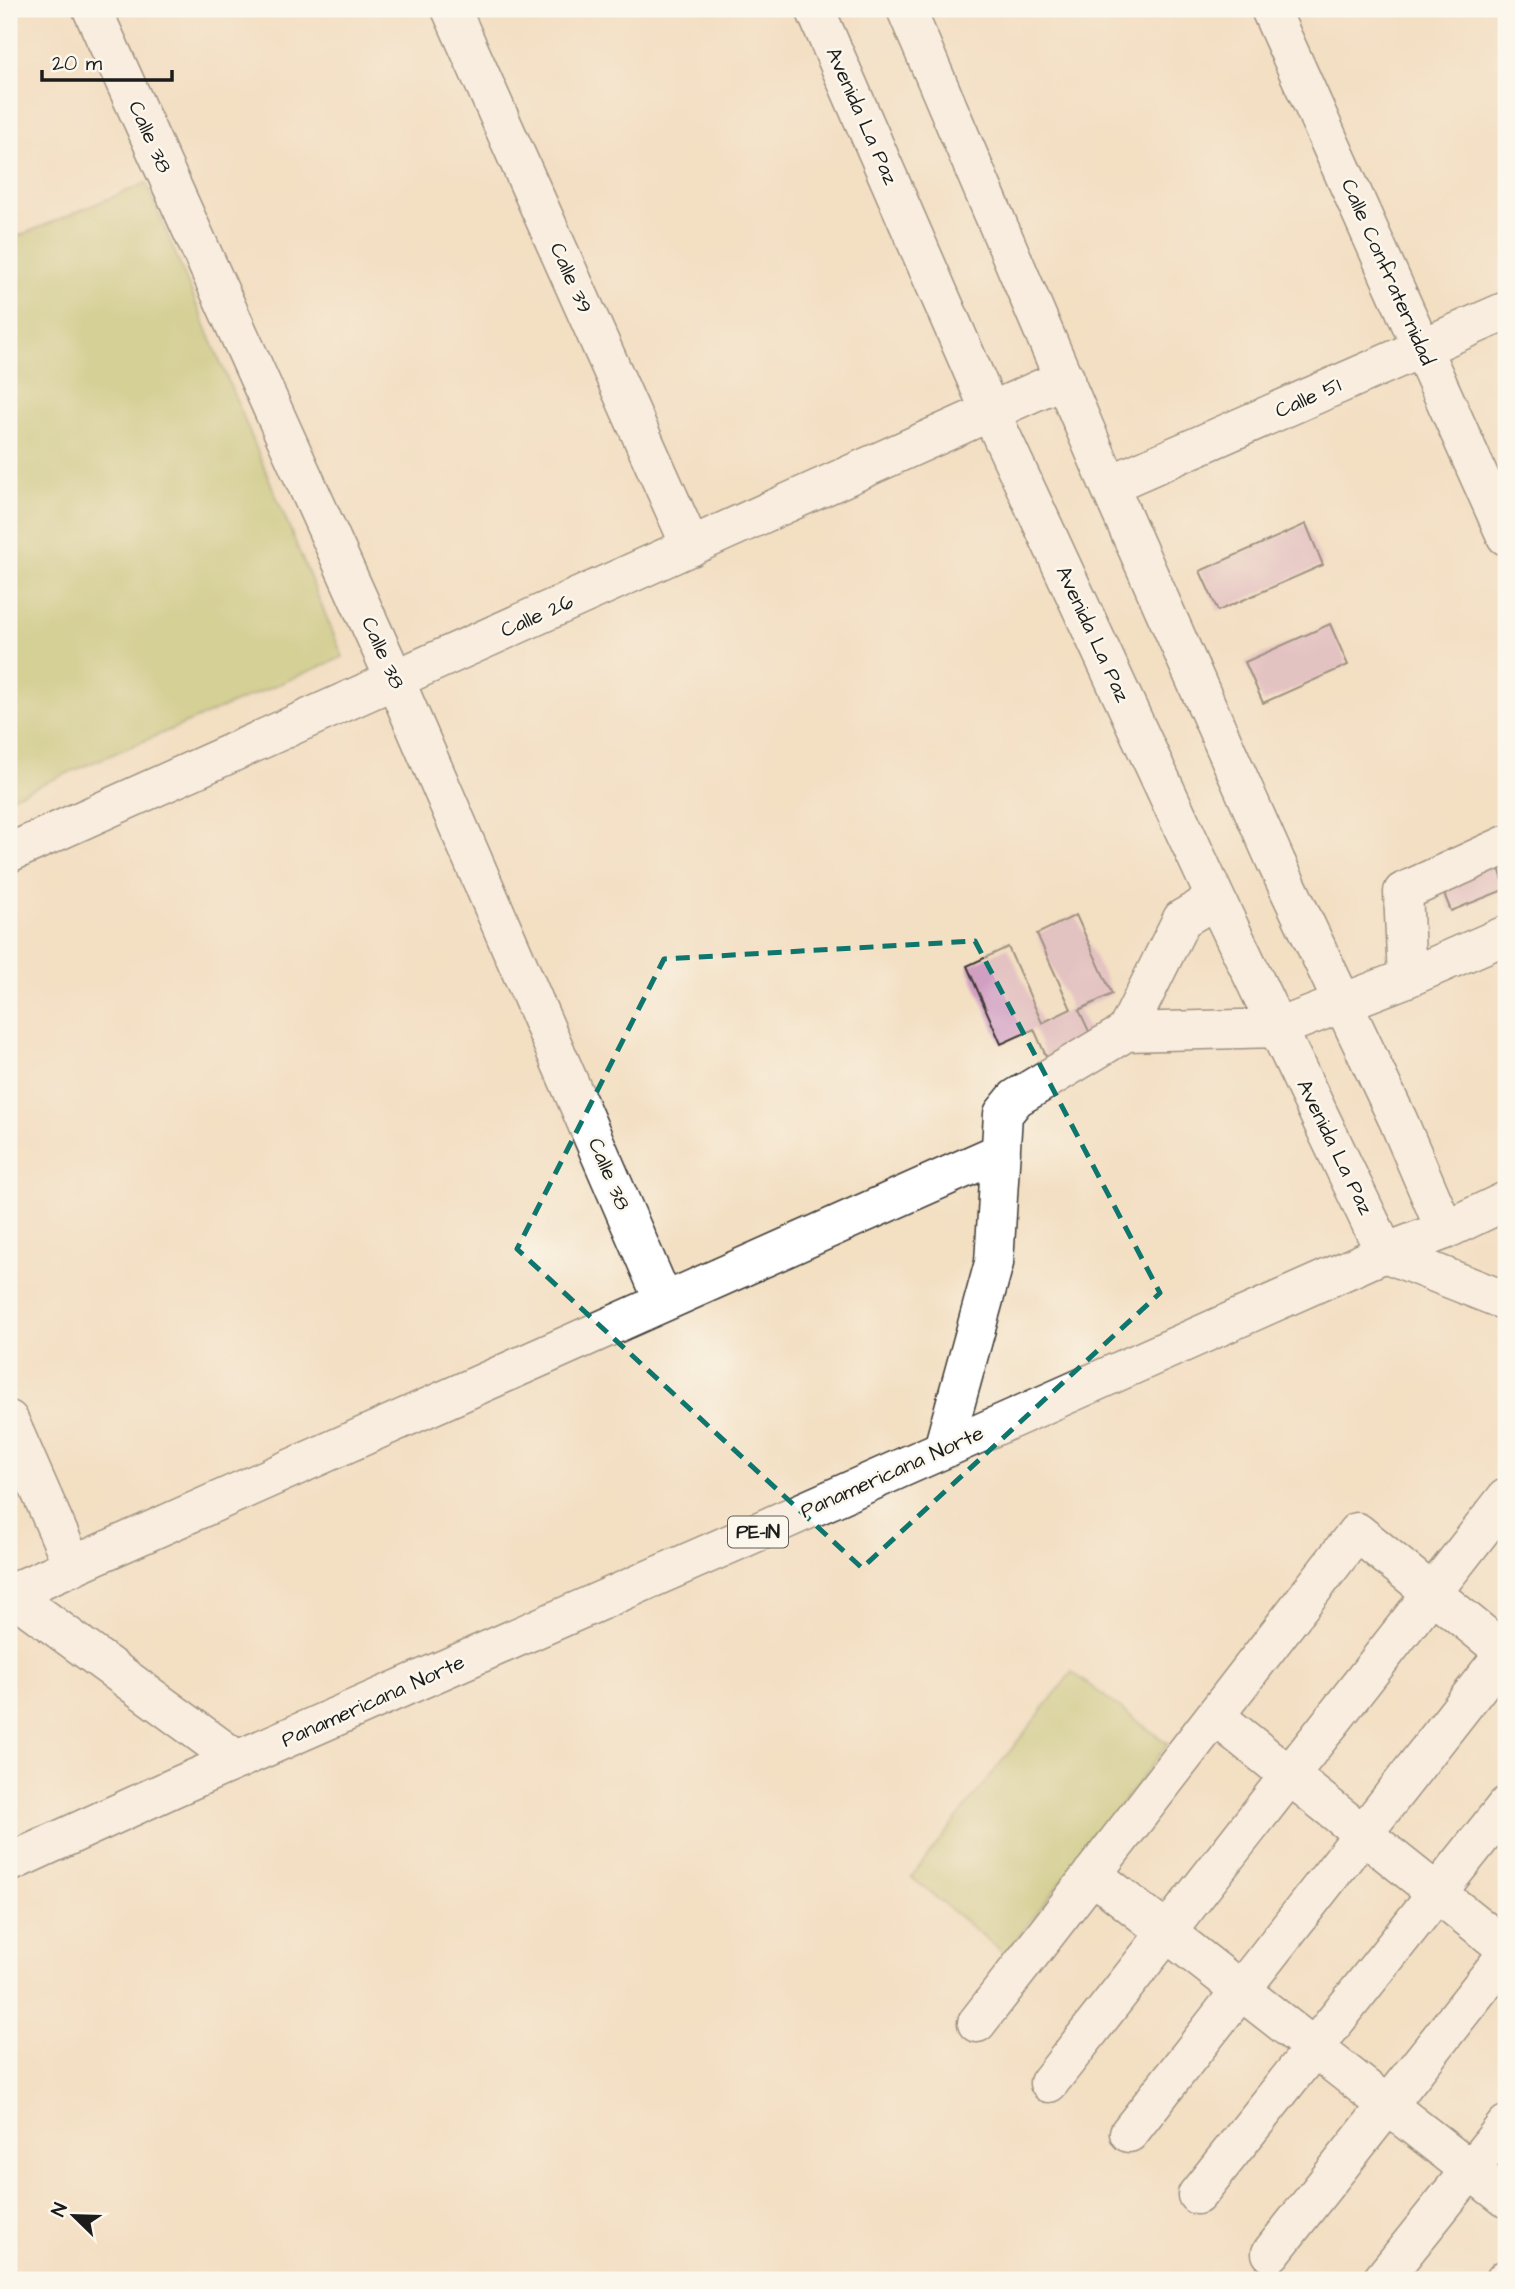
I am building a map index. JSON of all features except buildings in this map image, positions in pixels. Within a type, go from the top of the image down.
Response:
[{"type":"main road","name":"Calle 38","points":[[92,9],[395,680],[664,1302]]},
{"type":"main road","name":"Calle 39","points":[[451,9],[691,547]]},
{"type":"main road","name":"Avenida La Paz","points":[[815,9],[990,411],[1216,900],[1385,1253]]},
{"type":"main road","points":[[906,9],[1110,485],[1276,862],[1398,1120],[1445,1230]]},
{"type":"main road","name":"Calle Confraternidad","points":[[1270,9],[1506,536]]},
{"type":"main road","name":"Calle 51","points":[[1110,485],[1506,311]]},
{"type":"main road","name":"Calle 26","points":[[9,853],[1065,378]]},
{"type":"main road","points":[[1407,978],[1403,892],[1506,845]]},
{"type":"main road","points":[[1126,1032],[1182,919],[1216,900]]},
{"type":"main road","points":[[943,1450],[994,1263],[1003,1114],[1016,1098],[1126,1032],[1278,1028],[1407,978],[1506,935]]},
{"type":"main road","points":[[9,1594],[1001,1152]]},
{"type":"main road","name":"Panamericana Norte","points":[[9,1863],[1506,1201]]},
{"type":"main road","points":[[1385,1253],[1506,1301]]},
{"type":"main road","points":[[9,1420],[73,1566]]},
{"type":"main road","points":[[1049,2083],[1506,1497]]},
{"type":"main road","points":[[976,2023],[1357,1532],[1506,1652],[1129,2133]]},
{"type":"main road","points":[[9,1594],[237,1760]]},
{"type":"main road","points":[[1215,1716],[1506,1948]]},
{"type":"main road","points":[[1196,2196],[1506,1807]]},
{"type":"main road","points":[[1092,1874],[1506,2198]]},
{"type":"main road","points":[[1271,2253],[1506,1955]]},
{"type":"main road","points":[[1382,2280],[1506,2125]]},
{"type":"highlighted area","points":[[975,941],[1160,1293],[862,1568],[517,1249],[664,959]]},
{"type":"green space","points":[[146,183],[343,657],[9,798],[9,240]]},
{"type":"green space","points":[[1072,1672],[1168,1744],[1005,1954],[911,1877]]}]
